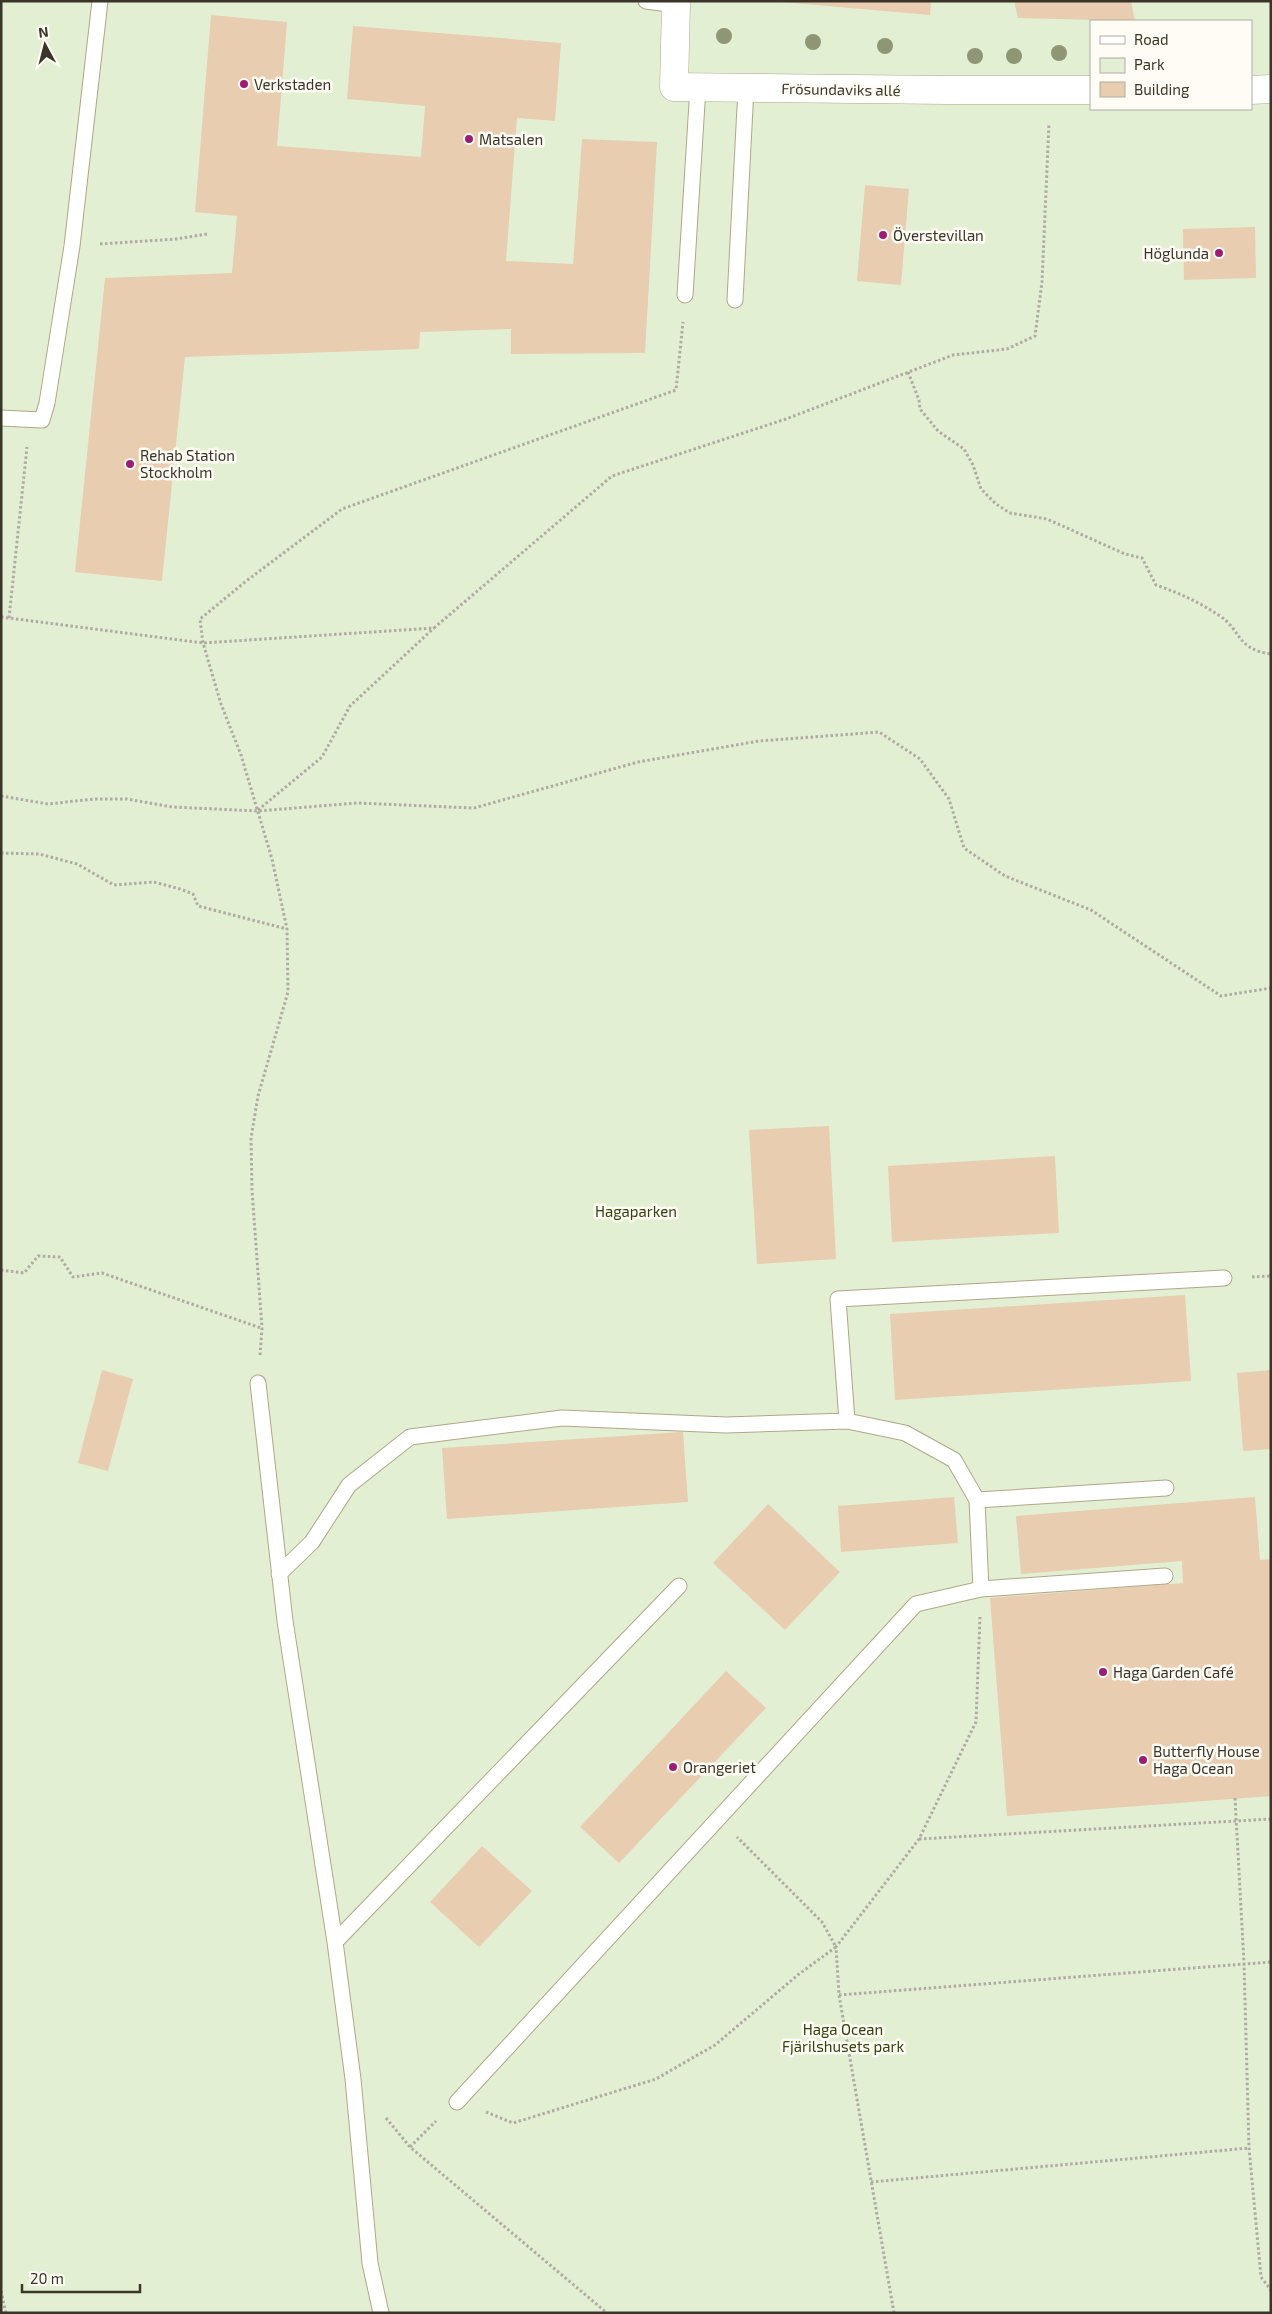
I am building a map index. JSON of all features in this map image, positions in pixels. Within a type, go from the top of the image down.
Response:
[{"type":"street","name":"Frösundaviks allé","points":[[676,3],[674,87],[1090,90]]},
{"type":"street","points":[[1252,90],[1271,90]]},
{"type":"lane","points":[[1,418],[42,420],[47,403],[72,246],[100,1]]},
{"type":"lane","name":"Frösundaviks allé","points":[[646,1],[676,3]]},
{"type":"lane","points":[[685,295],[698,87]]},
{"type":"lane","points":[[735,300],[746,88]]},
{"type":"lane","points":[[847,1421],[838,1299],[1224,1278]]},
{"type":"lane","points":[[258,1383],[279,1574],[353,2079],[370,2263],[381,2313]]},
{"type":"lane","points":[[279,1574],[312,1542],[349,1485],[410,1437],[562,1418],[726,1425],[847,1421],[905,1433],[954,1460],[977,1500],[981,1589]]},
{"type":"lane","points":[[977,1500],[1166,1488]]},
{"type":"lane","points":[[457,2102],[916,1604],[981,1589],[1165,1576]]},
{"type":"lane","points":[[334,1942],[679,1586]]},
{"type":"path","points":[[258,811],[322,757],[350,706],[434,628],[612,476],[786,419],[954,355],[1007,349],[1035,336],[1042,282],[1050,90]]},
{"type":"path","points":[[72,246],[176,239],[206,234]]},
{"type":"path","points":[[258,1383],[262,1328],[252,1190],[251,1138],[258,1096],[288,992],[287,929],[272,859],[241,755],[221,704],[203,643],[200,620],[245,582],[342,509],[676,390],[685,295]]},
{"type":"path","points":[[908,372],[919,400],[920,409],[938,431],[964,449],[973,465],[981,489],[996,504],[1010,513],[1047,520],[1125,554],[1142,558],[1156,585],[1184,594],[1222,617],[1244,643],[1256,652],[1271,654]]},
{"type":"path","points":[[9,618],[30,419]]},
{"type":"path","points":[[1,617],[203,643],[434,628]]},
{"type":"path","points":[[1,796],[48,804],[94,799],[127,799],[172,807],[258,811],[357,803],[474,808],[638,762],[759,741],[879,732],[920,759],[949,800],[964,848],[1005,876],[1091,910],[1221,996],[1271,988]]},
{"type":"path","points":[[1,853],[40,854],[76,864],[114,885],[154,882],[180,888],[193,894],[198,906],[287,929]]},
{"type":"path","points":[[1,1270],[24,1273],[38,1256],[60,1257],[73,1277],[102,1273],[262,1328]]},
{"type":"path","points":[[410,2147],[457,2102],[513,2122],[656,2079],[715,2046],[799,1974],[836,1947],[919,1839],[976,1722],[981,1589]]},
{"type":"path","points":[[1235,1798],[1244,1963],[1249,2148],[1261,2278],[1271,2290]]},
{"type":"path","points":[[919,1839],[1271,1819]]},
{"type":"path","points":[[716,1822],[741,1840],[822,1922],[836,1947],[840,1995],[894,2313]]},
{"type":"path","points":[[840,1995],[1271,1962]]},
{"type":"path","points":[[353,2079],[410,2147],[607,2313]]},
{"type":"path","points":[[871,2182],[1249,2148]]},
{"type":"path","points":[[1,2291],[6,2313]]},
{"type":"green space","name":"Hagaparken","points":[[1,1],[1271,1],[1271,2313],[1,2313]]},
{"type":"building","points":[[770,1],[931,1],[930,15]]},
{"type":"building","points":[[1014,1],[1131,1],[1135,20],[1096,20],[1018,18]]},
{"type":"building","name":"Rehab Station Stockholm","points":[[211,15],[287,22],[277,146],[421,157],[425,106],[347,99],[353,26],[561,43],[555,121],[517,118],[506,261],[573,264],[582,139],[657,142],[645,353],[511,354],[511,329],[420,332],[419,349],[185,357],[162,581],[75,572],[105,278],[232,273],[237,216],[195,212]]},
{"type":"building","name":"Överstevillan","points":[[865,185],[909,189],[901,285],[857,281]]},
{"type":"building","name":"Höglunda","points":[[1255,227],[1256,278],[1184,280],[1183,229]]},
{"type":"building","points":[[829,1126],[836,1259],[757,1264],[749,1130]]},
{"type":"building","points":[[1055,1156],[1059,1233],[892,1242],[888,1166]]},
{"type":"building","points":[[1185,1295],[1191,1381],[895,1400],[890,1314]]},
{"type":"building","points":[[102,1370],[133,1379],[108,1471],[78,1463]]},
{"type":"building","points":[[1271,1370],[1271,1449],[1243,1451],[1237,1373]]},
{"type":"building","points":[[683,1432],[688,1502],[447,1519],[442,1448]]},
{"type":"building","points":[[954,1497],[958,1543],[841,1552],[838,1506]]},
{"type":"building","points":[[1255,1497],[1260,1560],[1271,1559],[1271,1796],[1007,1816],[990,1598],[1183,1583],[1182,1561],[1021,1574],[1016,1516]]},
{"type":"building","points":[[768,1504],[840,1572],[785,1630],[713,1563]]},
{"type":"building","name":"Orangeriet","points":[[726,1671],[766,1708],[619,1863],[580,1827]]},
{"type":"building","points":[[482,1846],[532,1891],[479,1947],[430,1902]]},
{"type":"place","name":"Verkstaden","points":[[244,84]]},
{"type":"place","name":"Matsalen","points":[[469,139]]},
{"type":"place","name":"Överstevillan","points":[[883,235]]},
{"type":"place","name":"Höglunda","points":[[1219,253]]},
{"type":"place","name":"Rehab Station Stockholm","points":[[130,464]]},
{"type":"place","name":"Haga Garden Café","points":[[1103,1672]]},
{"type":"place","name":"Butterfly House Haga Ocean","points":[[1143,1760]]},
{"type":"place","name":"Orangeriet","points":[[673,1767]]},
{"type":"park label","name":"Haga Ocean Fjärilshusets park","points":[[843,2038]]}]
